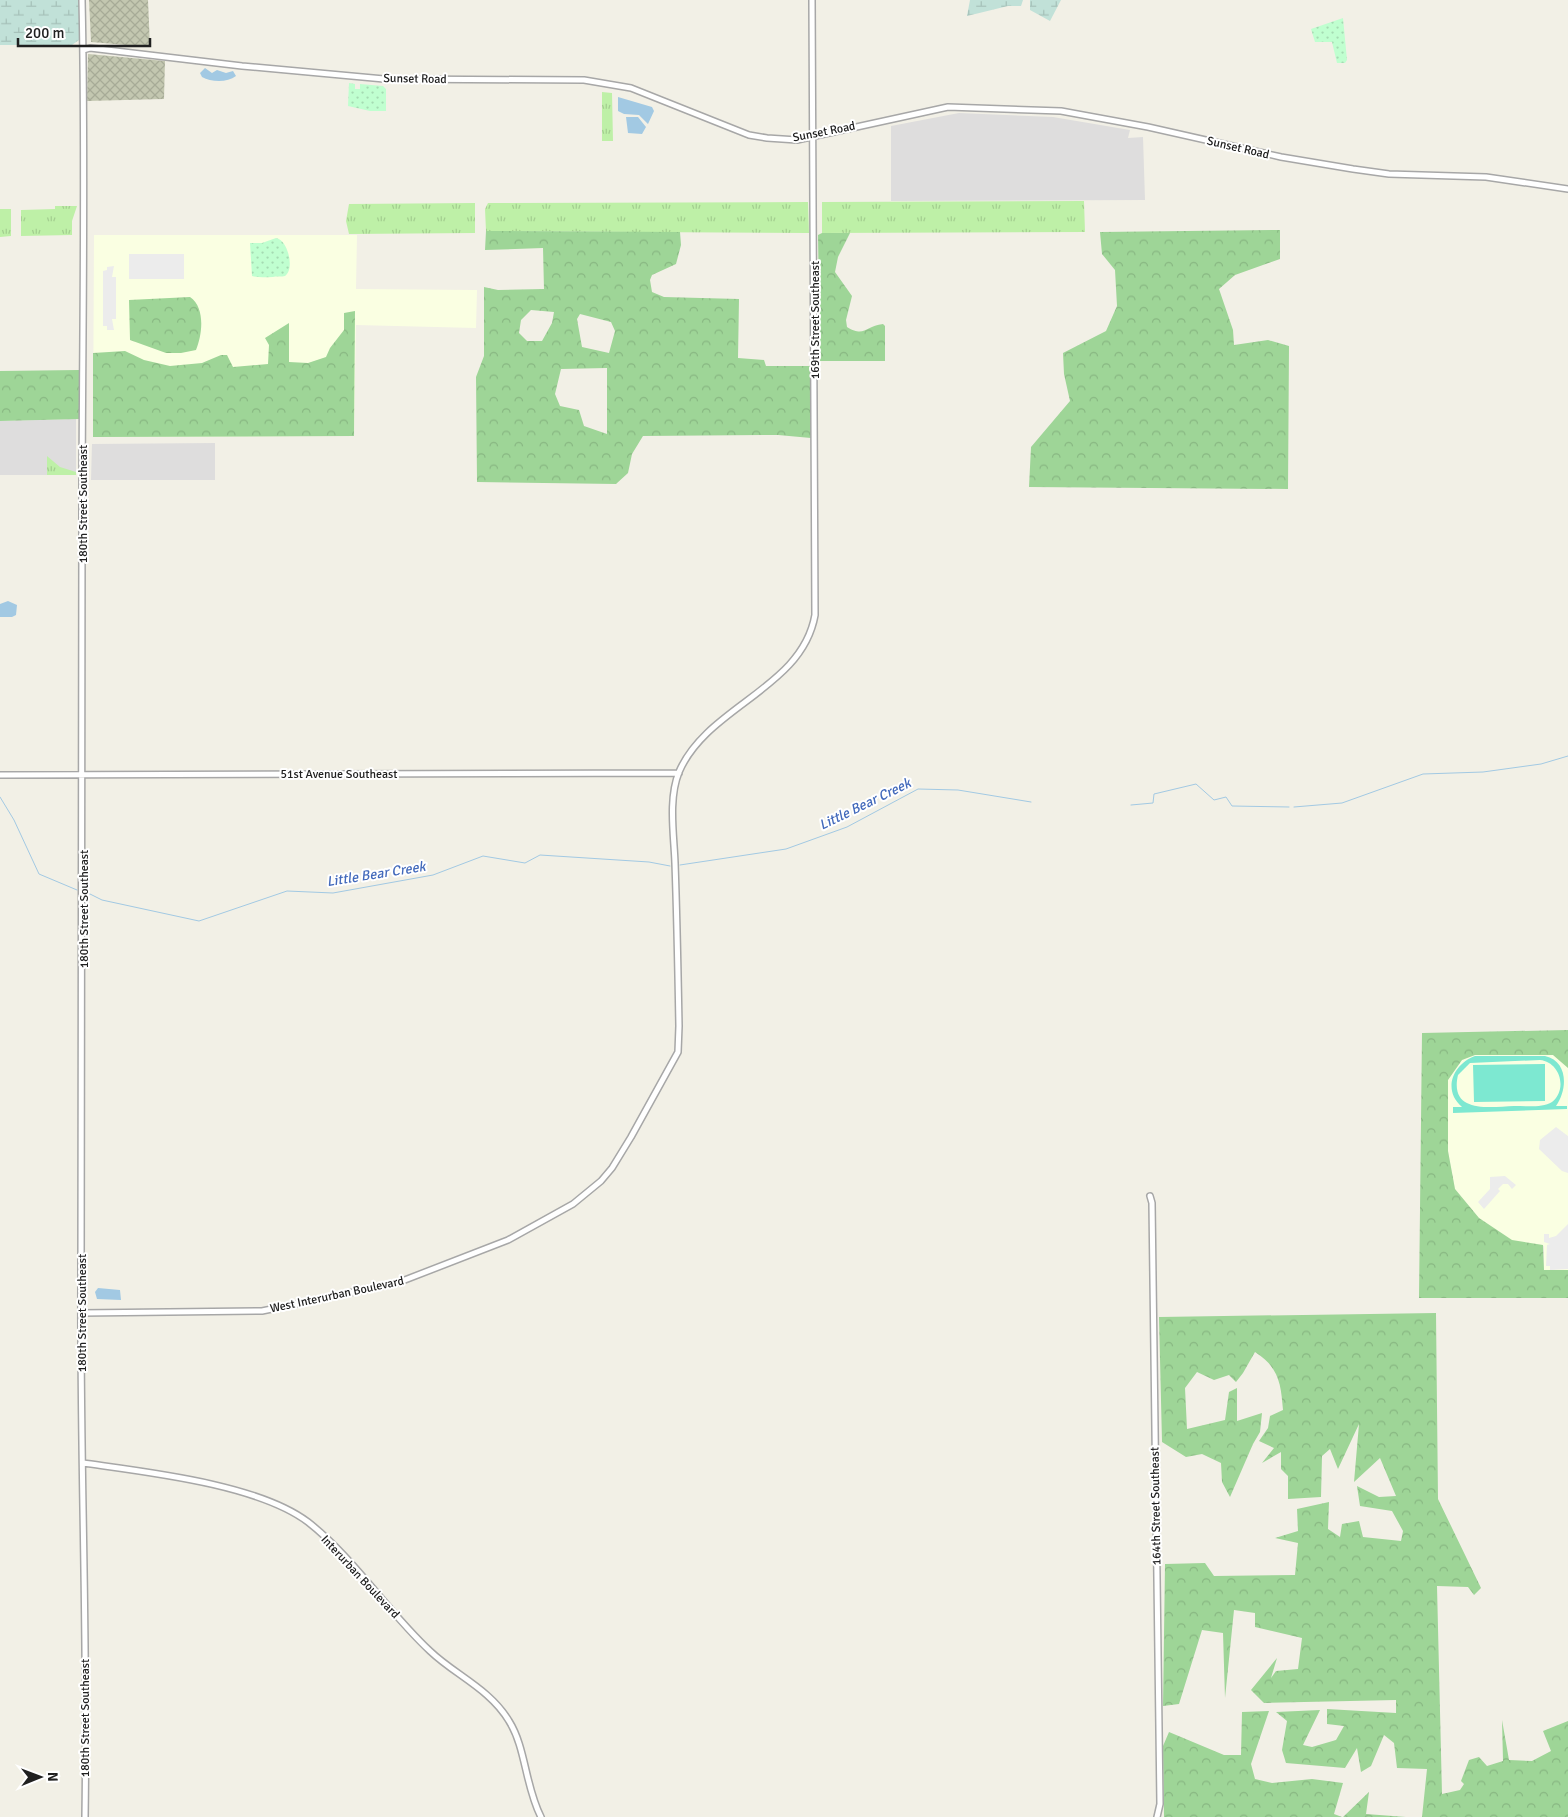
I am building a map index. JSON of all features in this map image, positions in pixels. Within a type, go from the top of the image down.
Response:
[{"type":"street","name":"180th Street Southeast","points":[[82,0],[84,775],[81,1313],[86,1724],[85,1817]]},
{"type":"street","name":"169th Street Southeast","points":[[679,773],[697,744],[712,727],[781,673],[793,660],[808,639],[814,621],[816,594],[812,0]]},
{"type":"street","name":"Sunset Road","points":[[83,50],[90,48],[242,66],[384,79],[541,78],[584,80],[631,88],[749,135],[797,140],[948,107],[1061,111],[1148,127],[1281,157],[1389,174],[1486,176],[1568,189]]},
{"type":"street","name":"51st Avenue Southeast","points":[[0,775],[679,773]]},
{"type":"street","name":"West Interurban Boulevard","points":[[81,1313],[222,1313],[262,1311],[363,1292],[420,1276],[508,1240],[555,1215],[587,1193],[608,1172],[625,1149],[678,1052],[678,957],[674,804],[679,773]]},
{"type":"street","name":"164th Street Southeast","points":[[1150,1196],[1152,1202],[1160,1718],[1160,1804],[1157,1817]]},
{"type":"street","name":"Interurban Boulevard","points":[[83,1463],[157,1474],[258,1496],[308,1522],[339,1552],[431,1652],[496,1704],[510,1722],[520,1746],[532,1798],[541,1817]]},
{"type":"shaded area","points":[[89,0],[148,0],[150,47],[91,42]]},
{"type":"shaded area","points":[[88,54],[165,61],[164,99],[87,101]]},
{"type":"shaded area","points":[[205,68],[212,73],[217,70],[226,73],[233,71],[236,76],[224,81],[210,80],[202,77],[200,73]]},
{"type":"shaded area","points":[[618,97],[652,107],[654,111],[648,124],[639,115],[624,114],[618,111]]},
{"type":"shaded area","points":[[959,113],[1053,117],[1130,130],[1128,138],[1143,137],[1145,200],[891,201],[891,126]]},
{"type":"shaded area","points":[[626,117],[638,117],[646,127],[642,134],[628,133]]},
{"type":"shaded area","points":[[94,235],[357,235],[356,289],[477,290],[476,328],[356,325],[354,436],[93,437]]},
{"type":"shaded area","points":[[129,254],[184,254],[184,279],[129,279]]},
{"type":"shaded area","points":[[114,266],[112,277],[116,277],[116,319],[112,319],[114,330],[107,330],[107,326],[103,326],[103,271],[107,270],[107,267]]},
{"type":"shaded area","points":[[76,419],[76,475],[0,475],[0,421]]},
{"type":"shaded area","points":[[215,443],[215,480],[91,480],[92,444]]},
{"type":"shaded area","points":[[8,601],[17,605],[16,615],[0,617],[0,604]]},
{"type":"shaded area","points":[[1475,1055],[1553,1055],[1568,1068],[1568,1270],[1544,1270],[1544,1246],[1512,1241],[1479,1218],[1455,1189],[1448,1151],[1448,1080],[1462,1060]]},
{"type":"shaded area","points":[[1475,1056],[1545,1056],[1553,1059],[1562,1070],[1564,1076],[1563,1092],[1556,1106],[1567,1106],[1567,1109],[1453,1113],[1453,1107],[1462,1107],[1452,1093],[1453,1078],[1456,1071],[1467,1060]],"holes":[[[1540,1060],[1547,1062],[1557,1071],[1561,1084],[1557,1097],[1548,1104],[1534,1106],[1474,1106],[1465,1102],[1457,1088],[1458,1075],[1470,1063]]]},
{"type":"shaded area","points":[[1545,1064],[1545,1101],[1474,1102],[1473,1065]]},
{"type":"shaded area","points":[[1556,1127],[1568,1136],[1568,1173],[1562,1171],[1539,1149],[1540,1140]]},
{"type":"shaded area","points":[[1505,1176],[1516,1185],[1512,1189],[1508,1184],[1503,1184],[1498,1189],[1500,1191],[1484,1209],[1478,1202],[1490,1189],[1490,1177]]},
{"type":"shaded area","points":[[1568,1224],[1568,1269],[1550,1270],[1550,1266],[1546,1266],[1547,1245],[1550,1244],[1544,1242],[1544,1234],[1549,1234],[1549,1238],[1556,1236]]},
{"type":"shaded area","points":[[98,1288],[120,1290],[121,1300],[97,1299],[95,1292]]},
{"type":"green space","points":[[0,0],[79,0],[79,40],[72,45],[0,45]]},
{"type":"green space","points":[[970,0],[1023,0],[1021,6],[1008,6],[967,16]]},
{"type":"green space","points":[[1030,0],[1061,0],[1050,21],[1030,10]]},
{"type":"green space","points":[[1343,18],[1347,60],[1345,63],[1337,63],[1332,42],[1315,42],[1311,29]]},
{"type":"green space","points":[[349,83],[355,84],[355,89],[360,89],[360,84],[383,86],[386,89],[386,111],[370,111],[348,106]]},
{"type":"green space","points":[[602,92],[612,93],[613,141],[602,141]]},
{"type":"green space","points":[[1084,201],[1085,232],[822,233],[822,202]]},
{"type":"green space","points":[[808,202],[809,233],[486,231],[485,209],[488,203]]},
{"type":"green space","points":[[475,203],[475,233],[349,234],[346,221],[349,204]]},
{"type":"green space","points":[[55,206],[77,206],[72,221],[72,235],[21,236],[21,210],[55,209]]},
{"type":"green space","points":[[0,209],[11,209],[11,236],[0,237]]},
{"type":"green space","points":[[1280,230],[1280,259],[1235,275],[1219,289],[1233,330],[1234,345],[1268,340],[1289,346],[1288,489],[1029,487],[1031,447],[1070,401],[1064,374],[1063,353],[1106,331],[1117,306],[1115,270],[1102,254],[1100,232]]},
{"type":"green space","points":[[486,231],[680,232],[681,245],[676,264],[652,275],[650,280],[652,292],[664,297],[739,299],[738,358],[764,360],[766,366],[811,366],[811,438],[778,435],[643,436],[632,454],[628,473],[616,484],[477,482],[476,377],[484,356],[484,287],[498,290],[544,289],[543,248],[485,250]],"holes":[[[531,310],[554,312],[552,323],[542,341],[527,341],[519,333],[521,320]],[[580,314],[611,322],[615,331],[609,353],[582,347],[577,319]],[[607,368],[607,434],[584,426],[579,410],[560,406],[555,394],[561,369]]]},
{"type":"green space","points":[[822,233],[850,233],[838,257],[835,272],[852,296],[846,320],[847,327],[862,331],[883,324],[885,326],[885,361],[820,361],[818,235]]},
{"type":"green space","points":[[276,238],[287,249],[290,261],[288,272],[285,276],[252,276],[250,243],[262,243]]},
{"type":"green space","points":[[190,297],[199,308],[201,315],[200,337],[196,350],[166,353],[130,340],[129,300]]},
{"type":"green space","points":[[355,311],[354,436],[93,437],[93,353],[125,351],[144,360],[170,366],[202,363],[221,355],[227,355],[233,367],[268,364],[269,345],[265,338],[289,323],[289,362],[308,363],[326,357],[330,348],[344,330],[344,313]]},
{"type":"green space","points":[[79,370],[79,419],[0,421],[0,371]]},
{"type":"green space","points":[[47,456],[60,467],[76,472],[76,475],[47,475]]},
{"type":"green space","points":[[1568,1030],[1568,1068],[1553,1055],[1475,1055],[1462,1060],[1448,1080],[1448,1151],[1455,1189],[1479,1218],[1512,1240],[1543,1245],[1544,1270],[1568,1270],[1568,1298],[1419,1298],[1422,1033]]},
{"type":"green space","points":[[1436,1313],[1438,1499],[1481,1588],[1474,1595],[1468,1587],[1437,1586],[1442,1794],[1460,1790],[1464,1784],[1461,1781],[1469,1760],[1479,1757],[1487,1766],[1503,1761],[1502,1720],[1509,1760],[1532,1761],[1551,1751],[1543,1731],[1568,1721],[1568,1817],[1422,1817],[1427,1769],[1397,1768],[1394,1743],[1384,1735],[1371,1766],[1361,1772],[1357,1748],[1345,1768],[1286,1763],[1282,1750],[1287,1721],[1276,1712],[1320,1710],[1303,1745],[1312,1747],[1336,1740],[1344,1726],[1327,1724],[1327,1709],[1396,1713],[1396,1700],[1264,1703],[1251,1690],[1277,1658],[1271,1678],[1276,1671],[1298,1669],[1302,1638],[1255,1627],[1255,1613],[1234,1610],[1225,1698],[1223,1633],[1202,1630],[1179,1704],[1163,1706],[1165,1564],[1205,1563],[1214,1576],[1295,1575],[1298,1543],[1275,1538],[1298,1531],[1297,1509],[1329,1502],[1328,1529],[1340,1537],[1342,1524],[1359,1521],[1363,1537],[1401,1541],[1403,1531],[1392,1511],[1360,1506],[1357,1486],[1379,1497],[1396,1496],[1380,1458],[1354,1482],[1359,1424],[1338,1469],[1330,1449],[1322,1456],[1321,1497],[1288,1499],[1288,1476],[1281,1469],[1281,1452],[1262,1463],[1274,1448],[1259,1441],[1268,1428],[1270,1416],[1283,1410],[1280,1384],[1274,1370],[1255,1352],[1236,1382],[1229,1375],[1214,1380],[1197,1372],[1185,1388],[1187,1429],[1225,1420],[1229,1392],[1237,1388],[1237,1421],[1262,1413],[1260,1432],[1230,1497],[1222,1482],[1221,1463],[1202,1454],[1186,1457],[1162,1442],[1159,1317]]},
{"type":"green space","points":[[1269,1711],[1251,1764],[1255,1779],[1272,1783],[1312,1779],[1343,1783],[1334,1814],[1342,1817],[1164,1817],[1163,1746],[1169,1732],[1224,1755],[1241,1755],[1242,1712]]},
{"type":"green space","points":[[1369,1792],[1366,1814],[1406,1817],[1343,1817]]},
{"type":"waterway","points":[[1294,807],[1342,803],[1423,774],[1483,772],[1541,764],[1568,756]]},
{"type":"waterway","points":[[1131,805],[1153,803],[1154,794],[1196,784],[1214,800],[1226,797],[1232,806],[1289,807]]},
{"type":"waterway","name":"Little Bear Creek","points":[[680,865],[786,849],[847,827],[918,789],[958,790],[1031,802]]},
{"type":"waterway","name":"Little Bear Creek","points":[[0,797],[14,820],[39,874],[77,890]]},
{"type":"waterway","name":"Little Bear Creek","points":[[88,893],[102,900],[199,921],[287,891],[333,893],[433,875],[483,856],[525,863],[540,855],[649,862],[670,866]]}]
